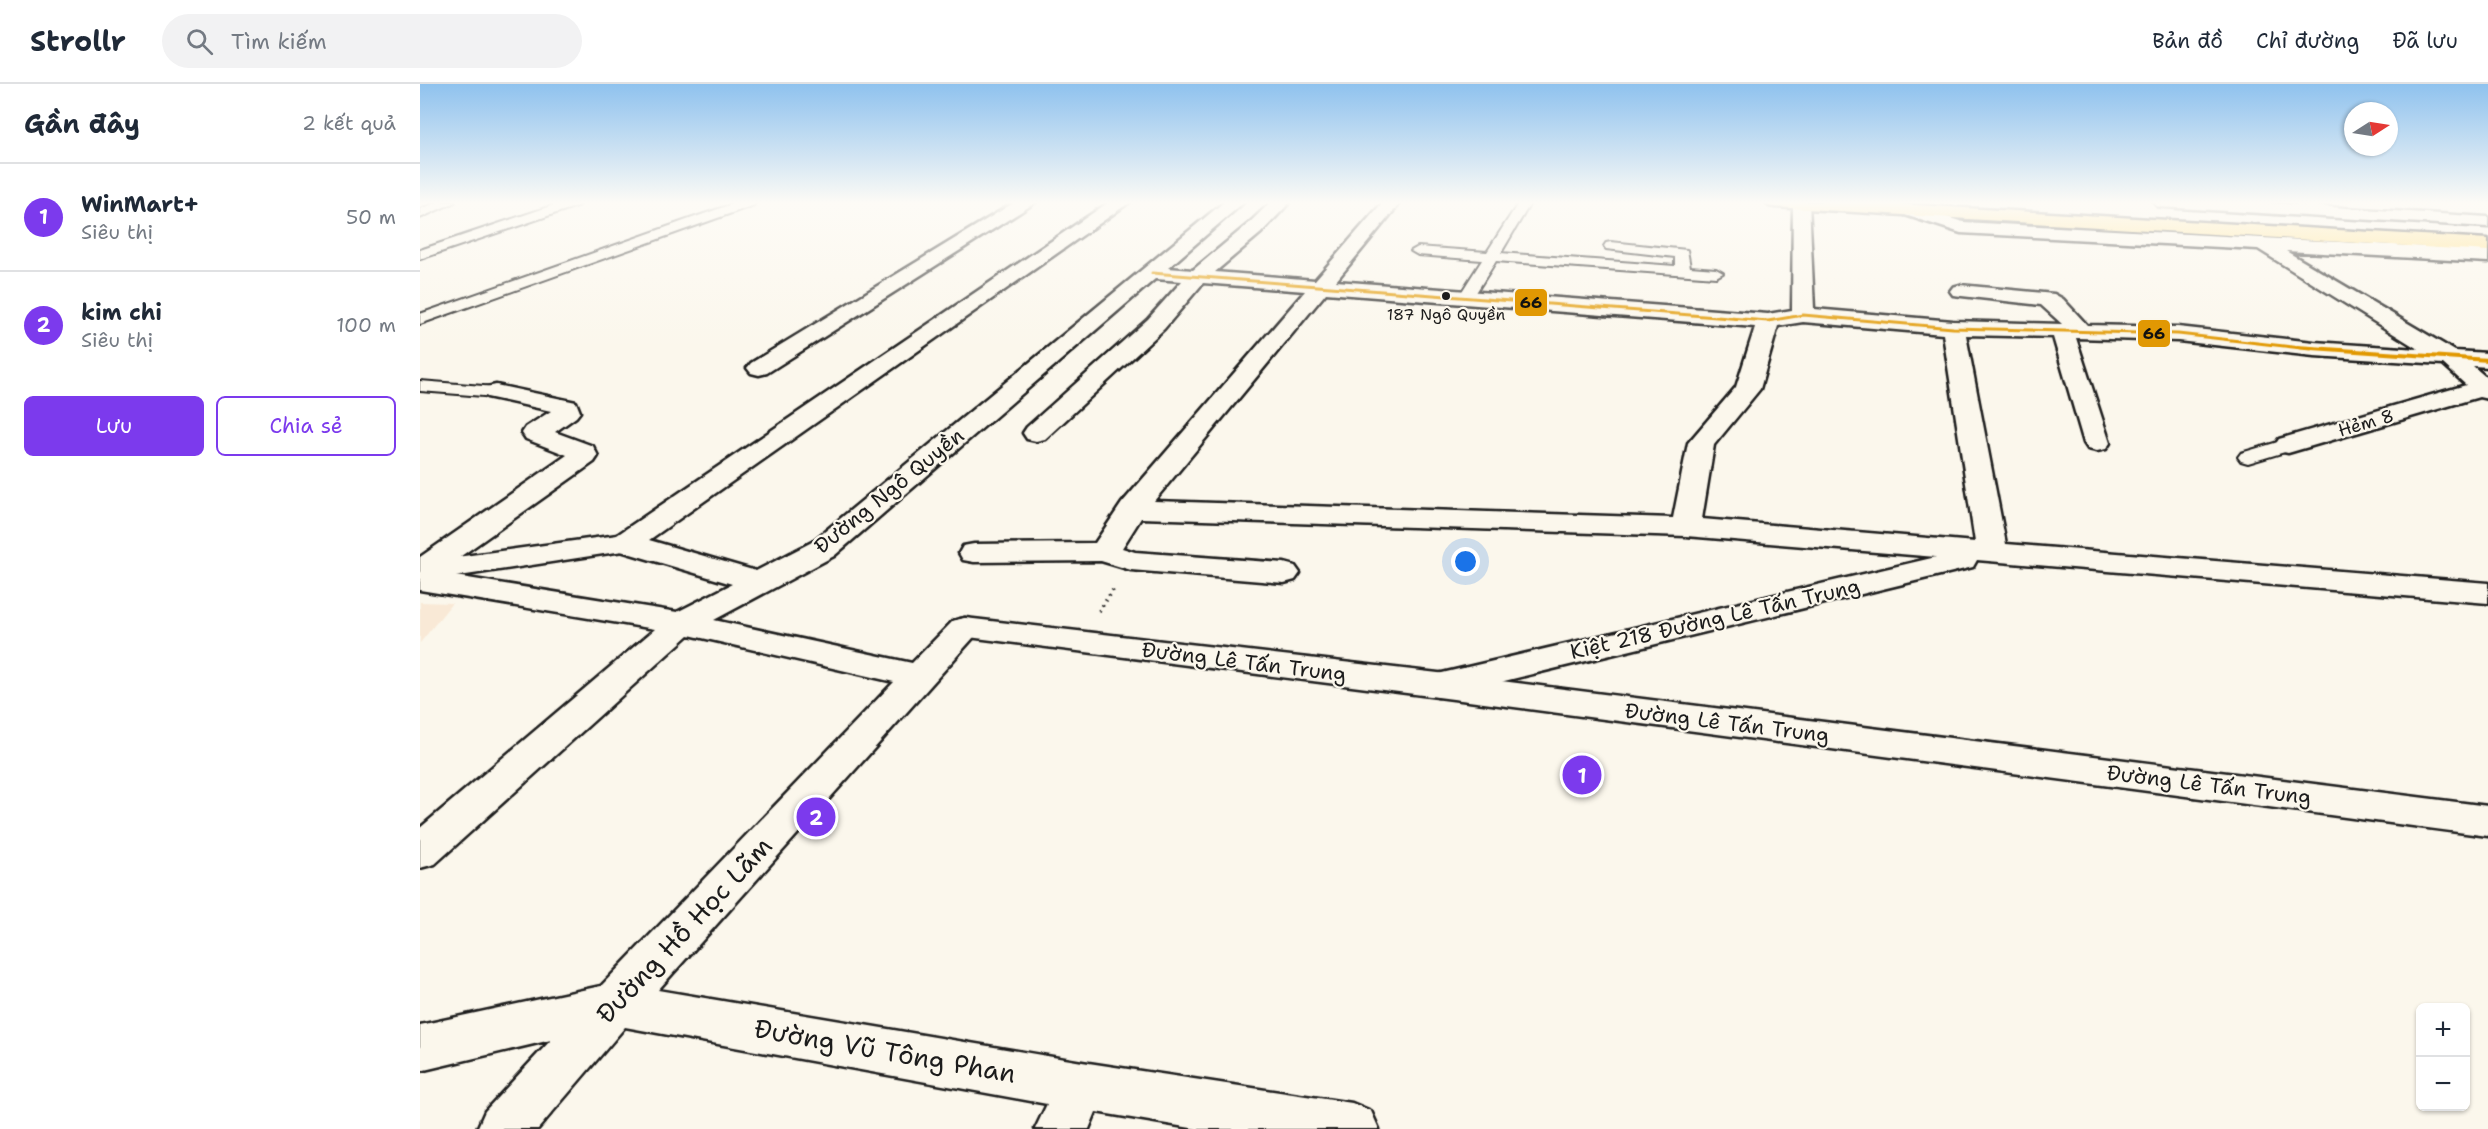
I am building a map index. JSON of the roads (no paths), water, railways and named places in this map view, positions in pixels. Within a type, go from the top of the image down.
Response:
[{"type":"street","points":[[759,368],[948,251]]},
{"type":"street","points":[[625,543],[1050,251]]},
{"type":"street","name":"Đường Ngô Quyền","points":[[420,852],[682,623],[823,549],[1117,320],[1152,273],[1178,251]]},
{"type":"street","points":[[1036,433],[1156,324],[1198,276],[1228,251]]},
{"type":"street","points":[[1118,556],[1132,509],[1352,251]]},
{"type":"street","points":[[1802,251],[1803,315]]},
{"type":"street","points":[[2273,251],[2450,358],[2486,390]]},
{"type":"street","points":[[2389,251],[2488,256]]},
{"type":"street","points":[[1152,273],[1768,321],[1803,315],[1953,328],[2178,334],[2313,349],[2488,360]]},
{"type":"street","points":[[1960,291],[2046,299],[2055,304],[2071,331],[2097,443]]},
{"type":"street","points":[[1117,320],[1156,324]]},
{"type":"street","points":[[1686,527],[1697,455],[1701,443],[1748,389],[1768,321]]},
{"type":"street","points":[[1953,328],[1992,552]]},
{"type":"street","name":"Hẻm 8","points":[[2288,445],[2486,390]]},
{"type":"street","points":[[420,572],[584,456],[583,452],[535,433],[567,412],[567,407],[496,392]]},
{"type":"street","points":[[1132,509],[1686,527],[2488,594]]},
{"type":"street","points":[[420,572],[625,543],[759,582]]},
{"type":"street","name":"Kiệt 218 Đường Lê Tấn Trung","points":[[1438,685],[1992,552]]},
{"type":"street","points":[[974,553],[1118,556],[1284,573]]},
{"type":"street","points":[[420,572],[428,582],[436,584],[682,623],[920,676]]},
{"type":"street","name":"Đường Lê Tấn Trung","points":[[965,628],[1438,685],[2488,821]]},
{"type":"street","name":"Đường Hồ Học Lãm","points":[[504,1129],[615,1004],[965,628]]},
{"type":"street","name":"Đường Vũ Tông Phan","points":[[420,1047],[615,1004],[1072,1107],[1352,1129]]},
{"type":"lane","points":[[420,319],[612,251]]},
{"type":"lane","points":[[1418,251],[1716,273]]},
{"type":"lane","points":[[1467,296],[1495,251]]},
{"type":"lane","points":[[1659,251],[1682,253],[1683,270]]},
{"type":"lane","points":[[420,386],[496,392]]},
{"type":"lane","name":"Hẻm 8","points":[[2248,457],[2288,445]]},
{"type":"place","name":"187 Ngô Quyền","points":[[1446,296]]},
{"type":"place","name":"WinMart+","points":[[1582,775]]},
{"type":"place","name":"kim chi","points":[[816,817]]}]
